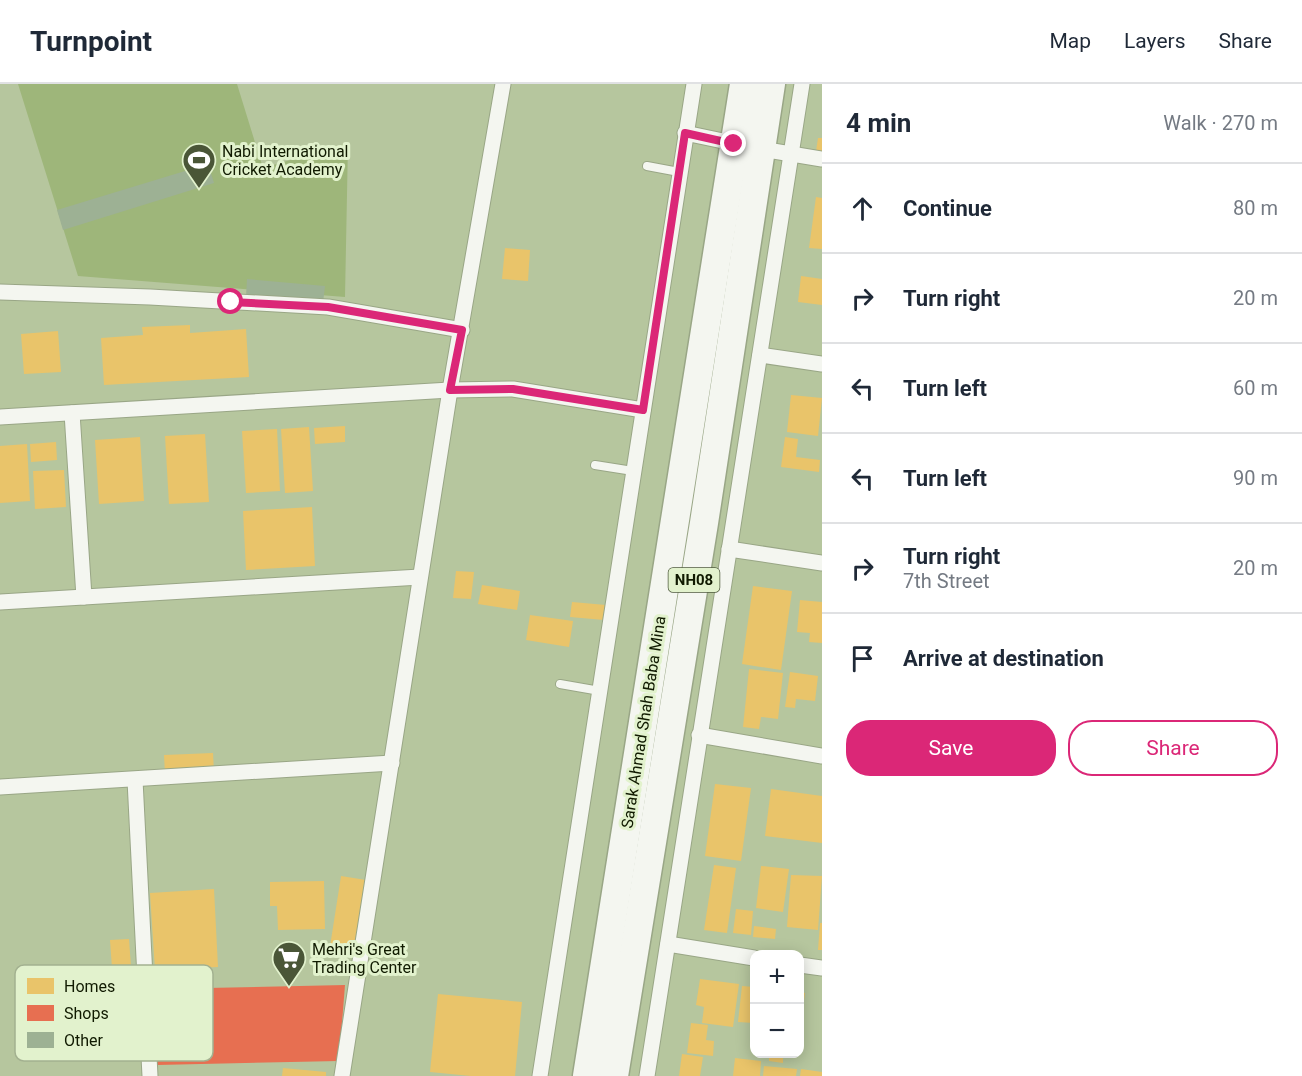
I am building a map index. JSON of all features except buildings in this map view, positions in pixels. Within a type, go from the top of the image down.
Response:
[{"type":"highway","name":"Sarak Ahmad Shah Baba Mina","points":[[587,1076],[747,147],[744,84]]},
{"type":"highway","name":"NH08","points":[[614,1076],[702,535],[747,147],[771,84]]},
{"type":"street","points":[[342,1076],[450,390],[503,84]]},
{"type":"street","points":[[540,1076],[694,84]]},
{"type":"street","points":[[647,1076],[802,84]]},
{"type":"street","points":[[685,133],[747,147],[822,159]]},
{"type":"street","points":[[0,292],[150,297],[328,307],[462,330]]},
{"type":"street","points":[[759,355],[822,364]]},
{"type":"street","points":[[0,417],[450,390],[513,389],[643,410]]},
{"type":"street","points":[[72,412],[84,597]]},
{"type":"street","points":[[729,549],[822,563]]},
{"type":"street","points":[[0,602],[420,577]]},
{"type":"street","points":[[699,735],[822,756]]},
{"type":"street","points":[[0,788],[392,764]]},
{"type":"street","points":[[135,780],[144,965]]},
{"type":"street","points":[[668,944],[750,957]]},
{"type":"street","points":[[804,966],[822,968]]},
{"type":"street","points":[[149,1061],[150,1076]]},
{"type":"lane","points":[[647,166],[679,172]]},
{"type":"lane","points":[[595,465],[633,471]]},
{"type":"lane","points":[[560,684],[600,691]]},
{"type":"green space","name":"Nabi International Cricket Academy","points":[[18,84],[237,84],[263,168],[348,143],[345,297],[78,276]]},
{"type":"place","name":"Nabi International Cricket Academy","points":[[199,189]]},
{"type":"place","name":"Mehri's Great Trading Center","points":[[289,987]]},
{"type":"route","points":[[231,302],[328,307],[462,330],[450,390],[513,389],[643,410],[685,133],[734,144]]}]
